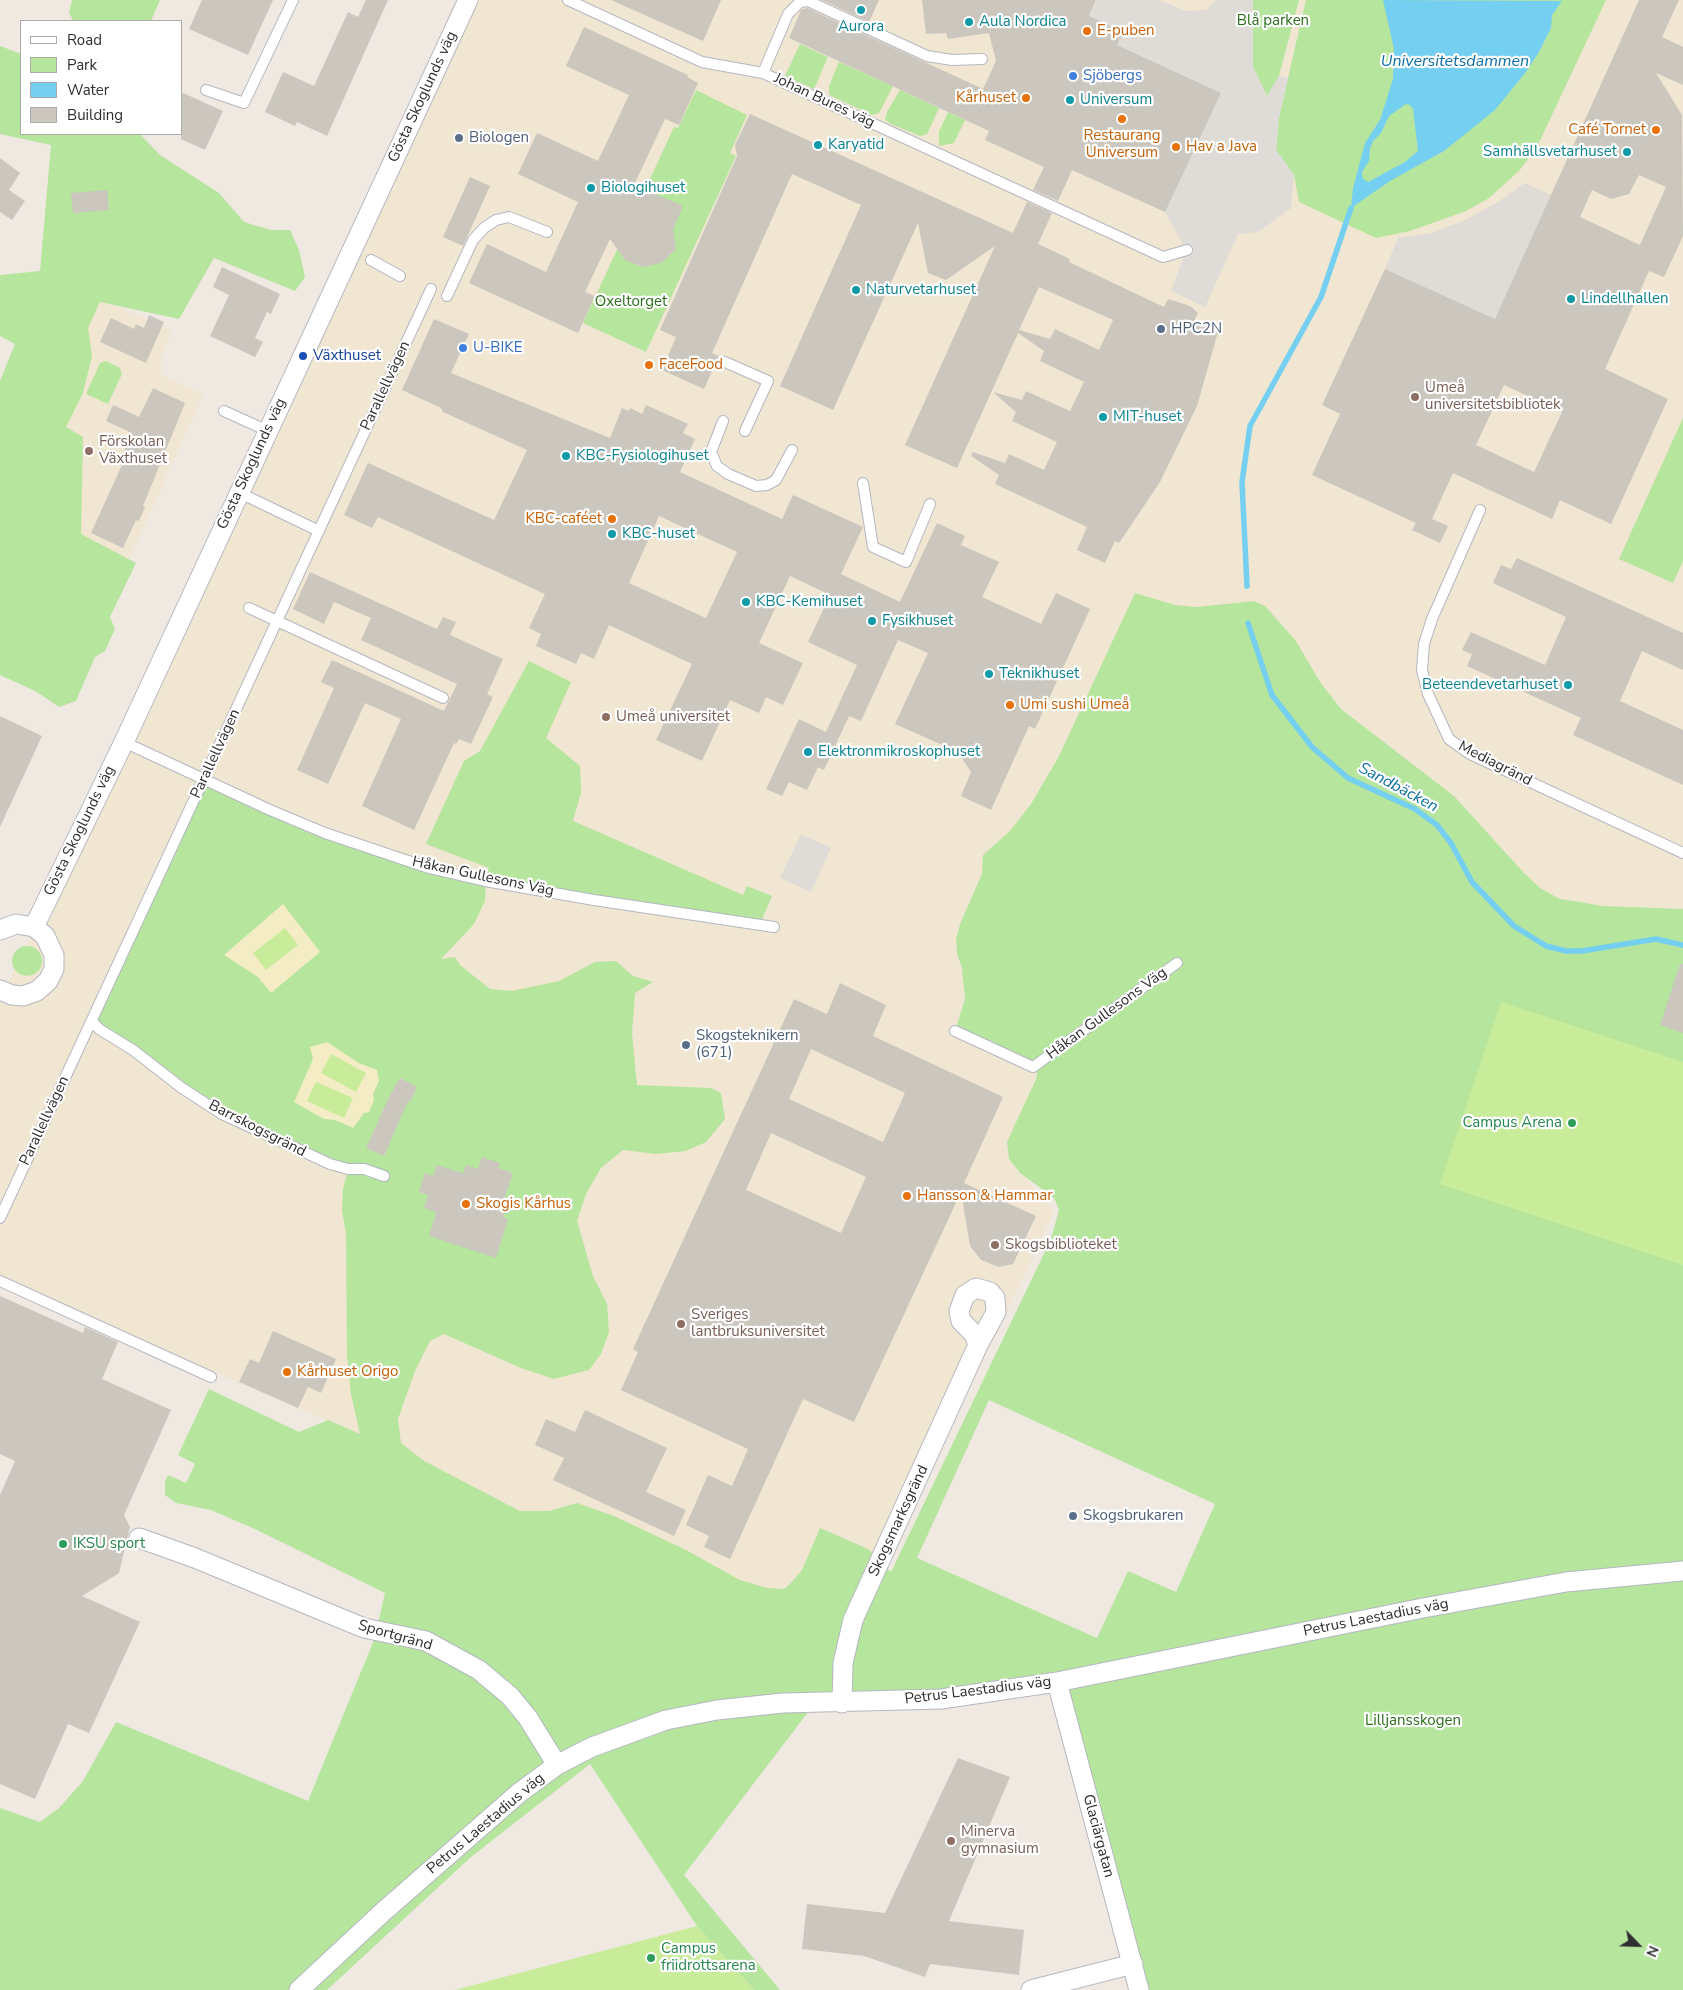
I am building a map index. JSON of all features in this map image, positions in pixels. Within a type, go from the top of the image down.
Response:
[{"type":"street","name":"Gösta Skoglunds väg","points":[[34,927],[124,742],[468,0]]},
{"type":"street","points":[[0,930],[16,924],[34,927],[45,936],[52,946],[54,969],[48,981],[37,991],[23,996],[1,992]]},
{"type":"street","name":"Skogsmarksgränd","points":[[842,1703],[843,1663],[853,1620],[978,1345]]},
{"type":"street","name":"Sportgränd","points":[[139,1538],[195,1558],[364,1628],[426,1641],[479,1670],[510,1696],[528,1718],[557,1765]]},
{"type":"street","name":"Petrus Laestadius väg","points":[[299,1990],[384,1911],[519,1793],[557,1765],[625,1734],[690,1715],[783,1703],[941,1699],[1057,1682],[1423,1608],[1566,1582],[1683,1571]]},
{"type":"street","name":"Glaciärgatan","points":[[1057,1682],[1139,1990]]},
{"type":"street","points":[[1030,1990],[1132,1964]]},
{"type":"lane","points":[[206,90],[244,103],[293,0]]},
{"type":"lane","name":"Johan Bures väg","points":[[568,0],[702,62],[763,73],[1164,257],[1186,250]]},
{"type":"lane","points":[[763,73],[788,14],[800,2],[808,1],[927,56],[952,60],[982,60]]},
{"type":"lane","points":[[448,296],[473,240],[484,228],[496,220],[509,217],[523,220],[547,232]]},
{"type":"lane","points":[[371,260],[400,276]]},
{"type":"lane","name":"Parallellvägen","points":[[0,1218],[431,289]]},
{"type":"lane","points":[[725,362],[768,381],[746,431]]},
{"type":"lane","points":[[224,410],[268,431]]},
{"type":"lane","points":[[722,420],[711,452],[717,466],[728,474],[756,486],[767,486],[776,480],[792,450]]},
{"type":"lane","points":[[863,483],[873,547],[906,562],[930,504]]},
{"type":"lane","points":[[240,493],[319,531]]},
{"type":"lane","name":"Mediagränd","points":[[1480,510],[1432,618],[1424,644],[1422,670],[1428,694],[1449,739],[1470,754],[1683,853]]},
{"type":"lane","points":[[249,608],[443,698]]},
{"type":"lane","name":"Håkan Gullesons Väg","points":[[124,742],[270,810],[325,833],[429,868],[486,881],[594,900],[742,920],[774,927]]},
{"type":"lane","name":"Håkan Gullesons Väg","points":[[955,1031],[1034,1066],[1177,963]]},
{"type":"lane","name":"Barrskogsgränd","points":[[92,1021],[99,1029],[133,1050],[182,1088],[222,1114],[330,1164],[348,1169],[364,1169],[384,1176]]},
{"type":"lane","points":[[0,1281],[211,1377]]},
{"type":"shaded area","name":"Umeå universitet","points":[[468,0],[1683,0],[1683,909],[1602,906],[1560,899],[1540,888],[1454,796],[1341,709],[1254,601],[1196,607],[1175,605],[1135,594],[1059,756],[1031,804],[1010,831],[983,855],[982,874],[960,924],[956,940],[957,954],[962,968],[965,999],[955,1031],[1033,1067],[1037,1072],[1008,1158],[1054,1212],[848,1644],[810,1646],[360,1435],[0,1279],[0,999],[124,742]]},
{"type":"shaded area","points":[[1097,0],[1159,0],[1186,11],[1206,10],[1216,0],[1253,0],[1253,67],[1267,96],[1279,76],[1288,78],[1279,117],[1276,150],[1294,175],[1291,208],[1258,232],[1238,234],[1205,307],[1171,291],[1186,250],[1165,212],[1220,93],[1117,45],[1123,32],[1083,29]]},
{"type":"shaded area","points":[[1525,183],[1551,195],[1496,320],[1385,269],[1398,238],[1432,233],[1463,221],[1498,202]]},
{"type":"shaded area","name":"Förskolan Växthuset","points":[[100,302],[121,308],[172,332],[161,357],[161,375],[203,394],[127,564],[0,505]]},
{"type":"shaded area","points":[[801,834],[831,848],[811,892],[780,878]]},
{"type":"green space","points":[[72,0],[160,0],[151,20],[73,20],[69,12]]},
{"type":"green space","name":"Blå parken","points":[[1253,0],[1299,0],[1279,76],[1267,96],[1253,67]]},
{"type":"green space","points":[[1306,0],[1606,0],[1536,149],[1519,171],[1489,198],[1466,211],[1410,231],[1376,238],[1299,202],[1294,175],[1276,150],[1279,117]]},
{"type":"green space","points":[[800,44],[828,57],[814,89],[785,76]]},
{"type":"green space","points":[[0,46],[20,54],[20,135],[141,135],[160,155],[219,193],[244,222],[271,230],[290,230],[299,250],[305,277],[295,291],[214,258],[179,319],[100,302],[88,328],[92,356],[83,393],[66,427],[83,437],[81,534],[136,563],[110,617],[115,629],[105,651],[95,657],[76,701],[59,707],[37,692],[0,675],[0,381],[15,344],[0,336],[0,275],[40,271],[51,145],[0,134]]},
{"type":"green space","points":[[839,62],[893,86],[879,113],[872,115],[829,95],[829,86]]},
{"type":"green space","name":"Oxeltorget","points":[[696,90],[747,115],[730,153],[736,156],[646,352],[583,323],[674,127],[678,128]]},
{"type":"green space","points":[[900,90],[939,108],[927,134],[920,136],[885,120],[887,112]]},
{"type":"green space","points":[[948,112],[965,120],[954,143],[939,146],[939,132]]},
{"type":"green space","points":[[106,361],[120,368],[122,374],[108,404],[86,394],[100,363]]},
{"type":"green space","points":[[1683,418],[1683,561],[1673,583],[1619,559]]},
{"type":"green space","name":"Lilljansskogen","points":[[1135,593],[1175,605],[1196,607],[1254,601],[1265,606],[1296,641],[1320,682],[1341,709],[1454,796],[1540,888],[1560,899],[1602,906],[1683,909],[1683,1990],[1139,1990],[1057,1682],[815,1703],[684,1875],[780,1990],[754,1990],[697,1926],[590,1764],[471,1857],[327,1990],[0,1990],[0,1808],[40,1822],[59,1808],[83,1781],[116,1722],[308,1801],[374,1640],[385,1593],[257,1530],[211,1510],[176,1503],[165,1495],[165,1481],[168,1475],[186,1483],[195,1464],[178,1455],[209,1389],[299,1432],[328,1420],[360,1434],[351,1394],[347,1355],[346,1235],[342,1210],[343,1189],[348,1169],[249,1128],[92,1021],[204,779],[325,833],[485,881],[489,868],[426,844],[464,761],[480,751],[529,661],[571,682],[546,738],[580,766],[581,793],[573,821],[743,895],[747,886],[772,896],[760,924],[486,881],[485,901],[474,924],[441,959],[455,957],[460,965],[490,989],[512,991],[559,981],[595,962],[616,961],[633,976],[653,982],[635,993],[632,1033],[637,1085],[711,1088],[721,1093],[725,1119],[706,1142],[686,1151],[656,1154],[623,1150],[601,1168],[586,1194],[577,1221],[593,1276],[607,1304],[609,1332],[601,1354],[589,1370],[554,1379],[521,1368],[444,1334],[430,1341],[415,1371],[398,1419],[401,1443],[424,1461],[520,1511],[549,1511],[577,1503],[614,1516],[686,1550],[740,1580],[767,1588],[784,1589],[802,1570],[820,1528],[868,1549],[891,1572],[1051,1239],[1059,1210],[1054,1198],[1020,1173],[1009,1159],[1007,1142],[1036,1079],[1037,1072],[1033,1066],[955,1031],[965,999],[962,968],[957,954],[956,940],[960,924],[982,874],[983,855],[1010,831],[1031,804],[1059,756]],"holes":[[[989,1400],[1215,1504],[1176,1592],[1128,1571],[1097,1638],[917,1558]]]},
{"type":"green space","points":[[285,928],[298,945],[266,970],[253,953]]},
{"type":"green space","points":[[27,946],[33,947],[41,955],[41,967],[33,975],[27,976],[21,975],[13,967],[12,961],[13,955],[21,947]]},
{"type":"green space","name":"Campus Arena","points":[[1501,1002],[1683,1062],[1683,1265],[1440,1184]]},
{"type":"green space","points":[[331,1054],[366,1073],[356,1092],[321,1073]]},
{"type":"green space","points":[[316,1082],[353,1098],[344,1118],[307,1101]]},
{"type":"green space","name":"Campus friidrottsarena","points":[[697,1926],[754,1990],[455,1990]]},
{"type":"sand","points":[[283,904],[320,952],[271,993],[258,977],[224,955]]},
{"type":"sand","points":[[327,1042],[359,1063],[377,1070],[379,1081],[373,1094],[374,1100],[369,1112],[364,1113],[353,1128],[335,1120],[324,1119],[294,1102],[313,1059],[310,1047]]},
{"type":"water","name":"Universitetsdammen","points":[[1383,0],[1562,1],[1552,15],[1551,28],[1539,52],[1526,72],[1495,110],[1444,151],[1390,181],[1351,208],[1353,188],[1365,143],[1380,120],[1393,79],[1394,49]],"holes":[[[1406,104],[1410,105],[1413,109],[1418,151],[1405,162],[1368,182],[1363,179],[1362,172],[1369,161],[1370,148],[1373,141],[1381,133],[1389,116]]]},
{"type":"building","points":[[202,0],[273,0],[248,55],[189,29]]},
{"type":"building","points":[[366,0],[388,0],[327,136],[297,122],[295,126],[265,112],[283,72],[314,86],[348,12],[358,17]]},
{"type":"building","points":[[611,0],[721,0],[703,41]]},
{"type":"building","name":"Aurora","points":[[822,0],[879,0],[869,22]]},
{"type":"building","name":"Universum","points":[[922,0],[1096,0],[1089,16],[1123,32],[1117,45],[1221,93],[1165,212],[1072,170],[1058,201],[1033,190],[1044,167],[985,140],[989,131],[789,38],[801,10],[807,8],[983,89],[996,61],[989,33],[948,39],[946,33],[926,34]]},
{"type":"building","points":[[1639,0],[1679,0],[1662,37],[1683,47],[1683,85],[1656,73],[1682,115],[1683,236],[1664,277],[1649,271],[1605,369],[1668,399],[1611,524],[1560,500],[1552,519],[1453,473],[1432,519],[1448,526],[1440,543],[1412,530],[1416,523],[1312,475],[1340,414],[1322,405],[1385,269],[1495,319]],"holes":[[[1639,175],[1666,187],[1640,245],[1580,217],[1592,190],[1611,199],[1629,194]],[[1504,385],[1562,412],[1534,472],[1476,445]]]},
{"type":"building","name":"Biologihuset","points":[[584,27],[688,75],[687,77],[698,83],[679,125],[665,119],[634,185],[683,206],[673,229],[676,249],[661,263],[643,267],[625,260],[610,239],[585,292],[595,296],[578,333],[469,283],[487,244],[546,272],[578,202],[518,174],[537,133],[598,161],[629,95],[566,66]]},
{"type":"building","points":[[182,92],[223,111],[205,150],[181,139]]},
{"type":"building","points":[[750,114],[1013,233],[1027,202],[1052,213],[1038,244],[1070,259],[1069,262],[1164,307],[1168,299],[1190,306],[1198,313],[1194,321],[1218,332],[1197,406],[1160,482],[1119,543],[1115,541],[1105,563],[1077,550],[1087,527],[995,484],[999,475],[971,456],[973,452],[1005,463],[1009,454],[1044,470],[1057,442],[1012,421],[1016,412],[993,392],[1022,400],[1026,391],[1070,411],[1084,382],[1040,361],[1044,351],[1018,333],[957,468],[905,445],[995,246],[946,280],[928,273],[918,223],[833,410],[780,386],[861,205],[792,174],[712,353],[719,356],[704,389],[662,370],[676,337],[660,330],[737,156],[735,145]],"holes":[[[1039,287],[1113,320],[1099,350],[1055,329],[1050,339],[1019,330]]]},
{"type":"building","points":[[0,158],[20,173],[9,190],[25,201],[12,220],[0,212]]},
{"type":"building","points":[[470,177],[490,186],[463,246],[443,237]]},
{"type":"building","points":[[107,190],[109,210],[73,213],[71,193]]},
{"type":"building","points":[[222,267],[280,294],[271,314],[267,312],[255,338],[263,342],[255,357],[210,336],[229,295],[213,287]]},
{"type":"building","points":[[149,315],[164,322],[146,363],[100,342],[111,318],[134,329],[136,324],[144,328]]},
{"type":"building","points":[[434,319],[469,334],[451,373],[610,438],[622,408],[629,411],[630,408],[642,414],[646,405],[688,424],[683,433],[695,439],[680,472],[782,519],[793,495],[863,527],[841,574],[900,602],[937,523],[965,536],[961,545],[999,562],[982,597],[1041,624],[1056,593],[1090,609],[1035,729],[1029,726],[991,810],[961,796],[971,772],[958,752],[895,724],[928,653],[898,640],[861,721],[849,716],[824,770],[818,767],[807,790],[789,782],[782,796],[766,789],[799,719],[826,732],[857,665],[808,642],[830,595],[790,576],[759,643],[803,663],[783,705],[766,697],[759,713],[730,700],[702,761],[656,740],[692,664],[609,625],[594,659],[581,653],[576,664],[536,646],[541,634],[529,628],[545,594],[378,517],[372,528],[344,515],[368,463],[494,520],[527,450],[443,412],[441,408],[402,390]],"holes":[[[659,516],[737,552],[706,618],[629,583]]]},
{"type":"building","points":[[153,388],[185,403],[143,506],[145,507],[139,521],[136,520],[123,548],[91,533],[122,465],[118,463],[132,433],[106,421],[113,405],[139,417]]},
{"type":"building","name":"Beteendevetarhuset","points":[[1517,558],[1683,633],[1683,670],[1642,651],[1620,701],[1683,730],[1683,785],[1573,735],[1581,718],[1467,666],[1472,654],[1462,650],[1471,632],[1545,665],[1566,617],[1493,583],[1501,565],[1511,569]]},
{"type":"building","points":[[310,572],[437,629],[443,617],[456,622],[450,635],[503,659],[487,694],[493,697],[471,744],[459,739],[456,744],[454,743],[414,830],[362,806],[401,719],[365,703],[328,784],[297,770],[334,688],[321,682],[332,660],[444,711],[457,684],[361,640],[371,618],[334,602],[324,624],[293,609]]},
{"type":"building","points":[[0,716],[42,736],[0,827]]},
{"type":"building","points":[[1680,964],[1683,964],[1683,1033],[1660,1025]]},
{"type":"building","points":[[840,983],[886,1005],[873,1036],[1003,1097],[964,1183],[1036,1216],[1013,1264],[999,1267],[981,1260],[970,1246],[961,1192],[854,1422],[803,1399],[730,1559],[704,1547],[709,1536],[686,1525],[708,1475],[732,1486],[748,1449],[621,1390],[638,1352],[633,1349],[794,999],[827,1014]],"holes":[[[811,1049],[905,1093],[883,1142],[789,1099]],[[771,1133],[866,1177],[841,1233],[746,1190]]]},
{"type":"building","points":[[400,1078],[417,1087],[410,1102],[408,1101],[384,1156],[366,1148],[389,1097]]},
{"type":"building","name":"Skogis Kårhus","points":[[482,1157],[500,1163],[498,1168],[513,1173],[504,1199],[509,1200],[503,1217],[508,1219],[496,1258],[429,1236],[436,1212],[424,1208],[428,1195],[419,1192],[425,1173],[433,1176],[437,1165],[463,1173],[466,1165],[478,1169]]},
{"type":"building","name":"IKSU sport","points":[[0,1296],[83,1333],[85,1327],[118,1342],[102,1379],[171,1410],[124,1515],[130,1527],[119,1573],[82,1596],[140,1622],[89,1733],[68,1724],[35,1799],[0,1784],[0,1495],[15,1461],[0,1454]]},
{"type":"building","name":"Kårhuset Origo","points":[[273,1331],[336,1359],[321,1393],[308,1387],[298,1408],[239,1382],[250,1359],[259,1363]]},
{"type":"building","points":[[585,1410],[667,1448],[646,1492],[686,1510],[674,1536],[553,1480],[564,1458],[535,1445],[546,1419],[575,1432]]},
{"type":"building","name":"Minerva gymnasium","points":[[958,1758],[1010,1777],[949,1921],[1024,1930],[1019,1975],[930,1964],[925,1977],[864,1956],[802,1949],[807,1904],[885,1913]]},
{"type":"waterway","points":[[1247,586],[1242,482],[1250,426],[1321,297],[1351,208]]},
{"type":"waterway","name":"Sandbäcken","points":[[1248,623],[1272,695],[1312,747],[1348,778],[1415,809],[1437,825],[1451,843],[1472,882],[1514,926],[1546,946],[1566,951],[1582,951],[1656,939],[1683,945]]},
{"type":"place","name":"Aurora","points":[[861,10]]},
{"type":"place","name":"Aula Nordica","points":[[969,22]]},
{"type":"place","name":"E-puben","points":[[1087,31]]},
{"type":"place","name":"Sjöbergs","points":[[1073,76]]},
{"type":"place","name":"Kårhuset","points":[[1026,98]]},
{"type":"place","name":"Universum","points":[[1070,100]]},
{"type":"place","name":"Restaurang Universum","points":[[1122,119]]},
{"type":"place","name":"Café Tornet","points":[[1656,130]]},
{"type":"place","name":"Biologen","points":[[459,138]]},
{"type":"place","name":"Karyatid","points":[[818,145]]},
{"type":"place","name":"Hav a Java","points":[[1176,147]]},
{"type":"place","name":"Samhällsvetarhuset","points":[[1627,152]]},
{"type":"place","name":"Biologihuset","points":[[591,188]]},
{"type":"place","name":"Naturvetarhuset","points":[[856,290]]},
{"type":"place","name":"Lindellhallen","points":[[1571,299]]},
{"type":"place","name":"HPC2N","points":[[1161,329]]},
{"type":"place","name":"U-BIKE","points":[[463,348]]},
{"type":"place","name":"Växthuset","points":[[303,356]]},
{"type":"place","name":"FaceFood","points":[[649,365]]},
{"type":"place","name":"Umeå universitetsbibliotek","points":[[1415,397]]},
{"type":"place","name":"MIT-huset","points":[[1103,417]]},
{"type":"place","name":"Förskolan Växthuset","points":[[89,451]]},
{"type":"place","name":"KBC-Fysiologihuset","points":[[566,456]]},
{"type":"place","name":"KBC-caféet","points":[[612,519]]},
{"type":"place","name":"KBC-huset","points":[[612,534]]},
{"type":"place","name":"KBC-Kemihuset","points":[[746,602]]},
{"type":"place","name":"Fysikhuset","points":[[872,621]]},
{"type":"place","name":"Teknikhuset","points":[[989,674]]},
{"type":"place","name":"Beteendevetarhuset","points":[[1568,685]]},
{"type":"place","name":"Umi sushi Umeå","points":[[1010,705]]},
{"type":"place","name":"Umeå universitet","points":[[606,717]]},
{"type":"place","name":"Elektronmikroskophuset","points":[[808,752]]},
{"type":"place","name":"Skogsteknikern (671)","points":[[686,1045]]},
{"type":"place","name":"Campus Arena","points":[[1572,1123]]},
{"type":"place","name":"Hansson & Hammar","points":[[907,1196]]},
{"type":"place","name":"Skogis Kårhus","points":[[466,1204]]},
{"type":"place","name":"Skogsbiblioteket","points":[[995,1245]]},
{"type":"place","name":"Sveriges lantbruksuniversitet","points":[[681,1324]]},
{"type":"place","name":"Kårhuset Origo","points":[[287,1372]]},
{"type":"place","name":"Skogsbrukaren","points":[[1073,1516]]},
{"type":"place","name":"IKSU sport","points":[[63,1544]]},
{"type":"place","name":"Minerva gymnasium","points":[[951,1841]]},
{"type":"place","name":"Campus friidrottsarena","points":[[651,1958]]}]
